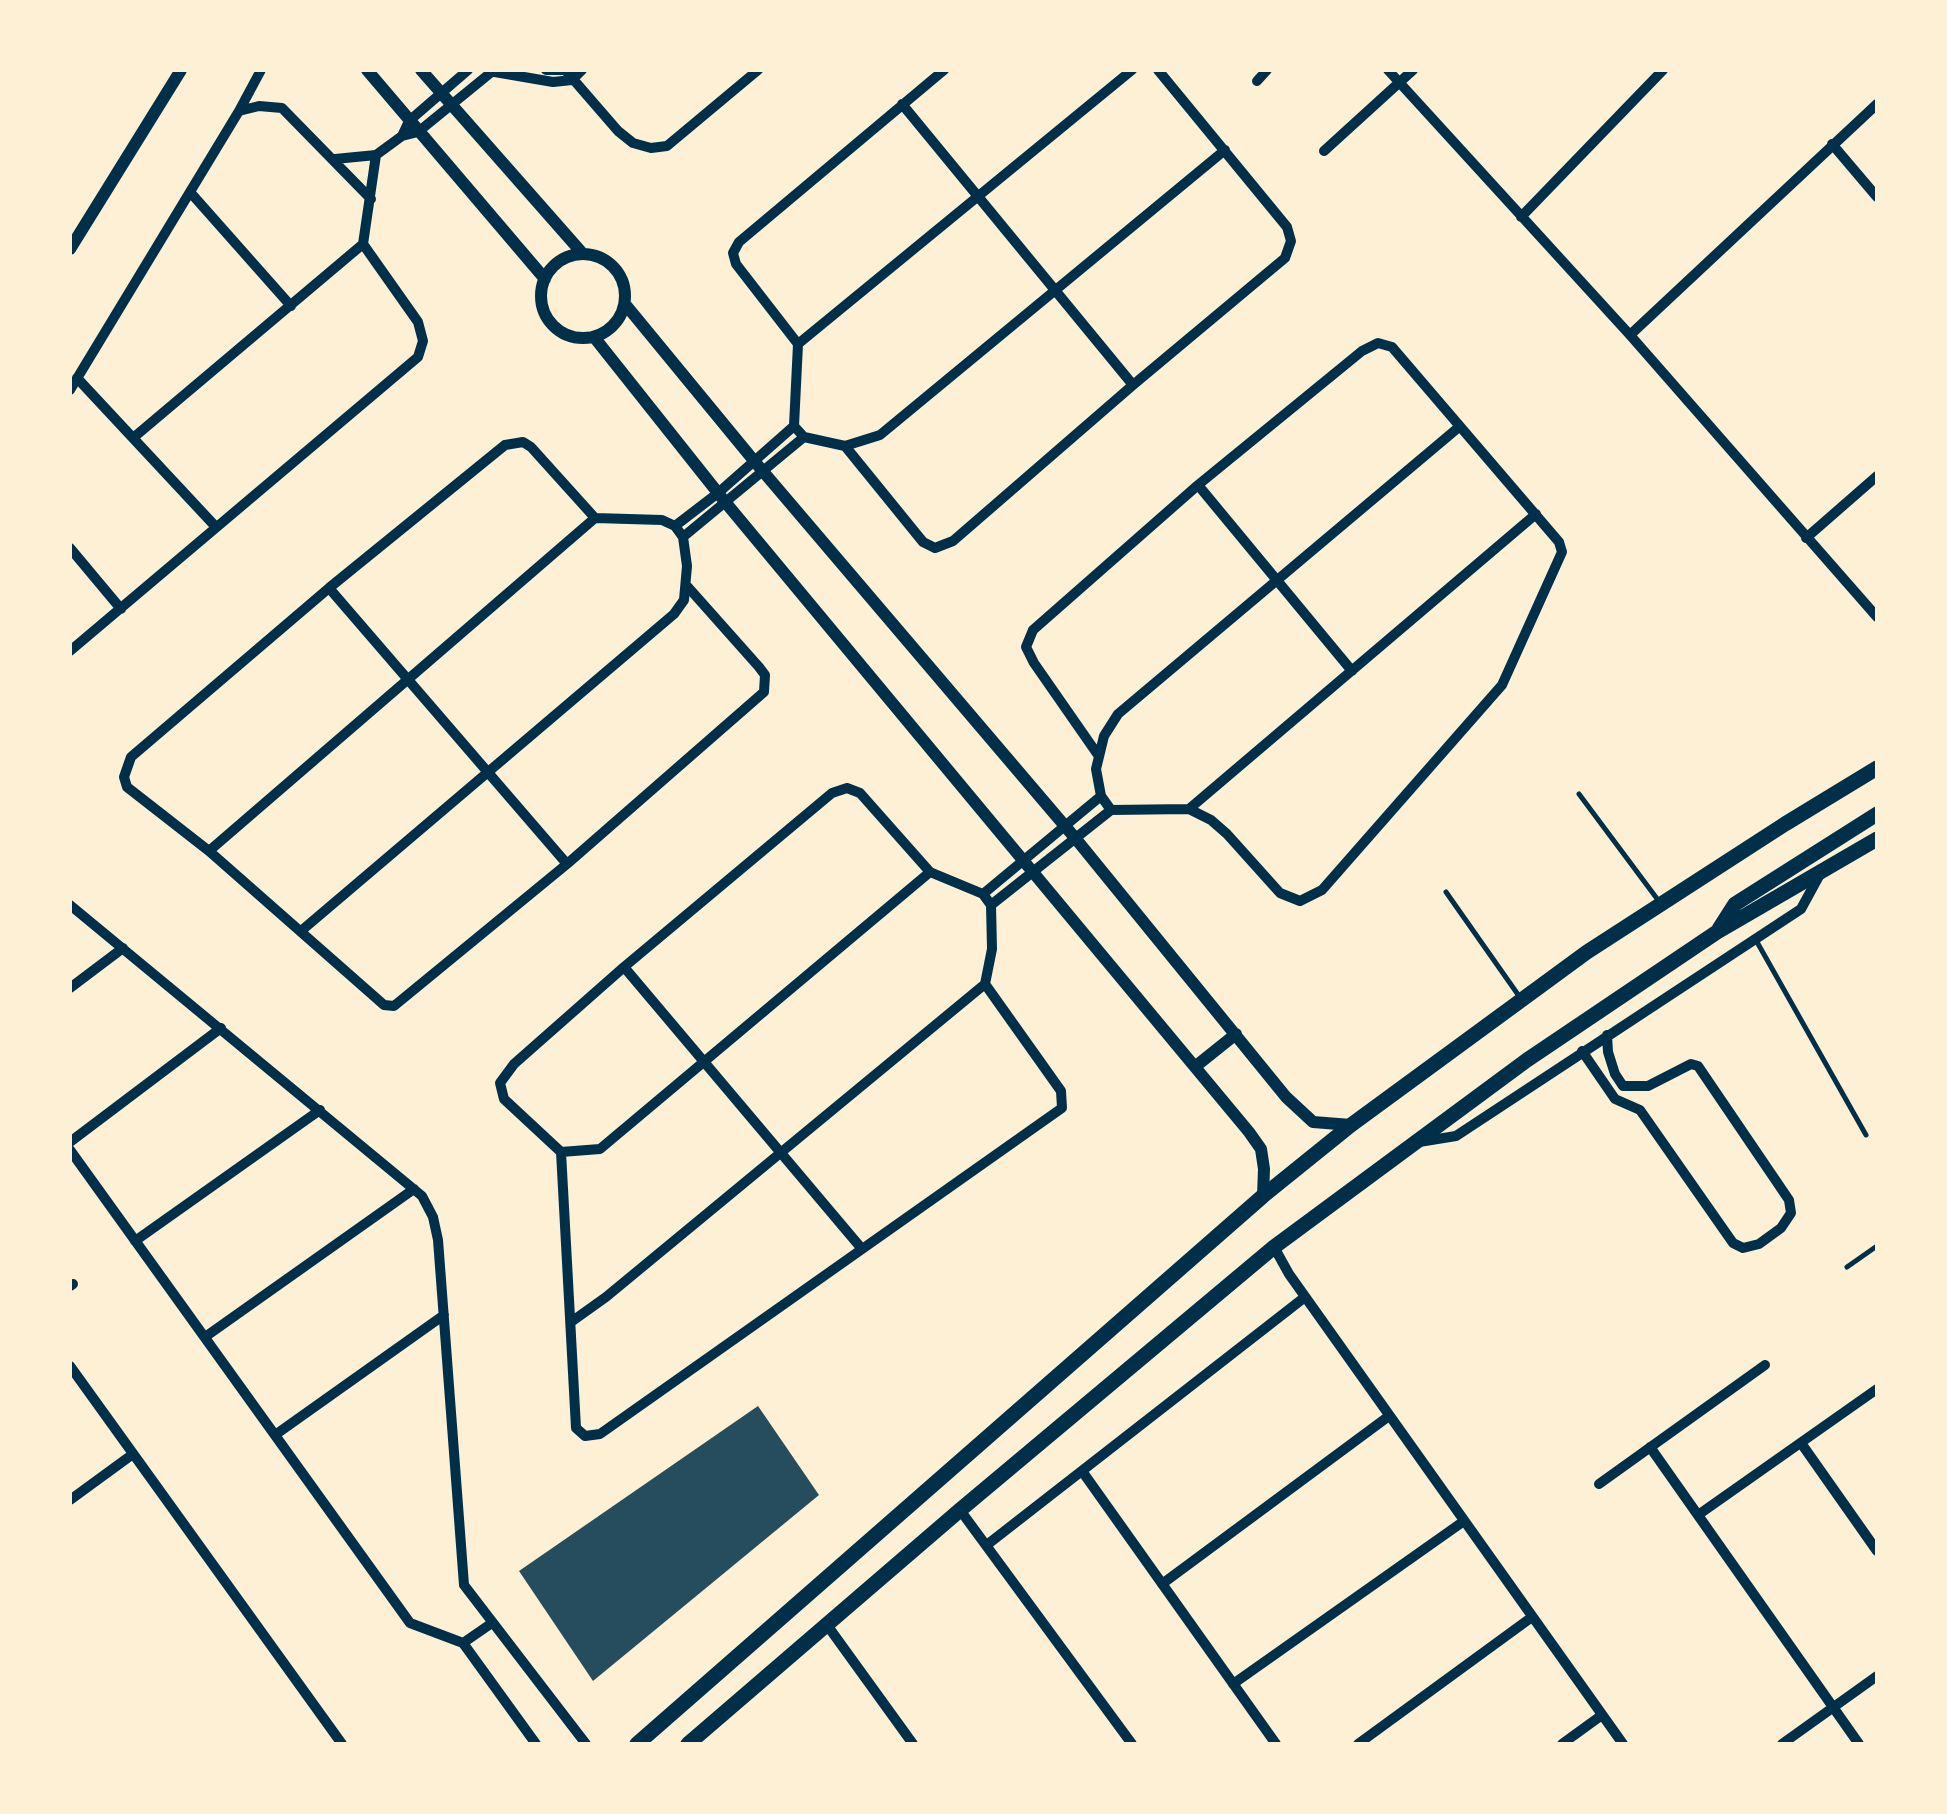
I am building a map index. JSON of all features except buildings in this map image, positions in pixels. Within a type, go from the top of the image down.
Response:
[{"type":"main road","points":[[636,1744],[1263,1196],[1351,1125],[1588,952],[1877,768]]},
{"type":"main road","points":[[1717,932],[1735,904],[1877,814]]},
{"type":"main road","points":[[688,1744],[1274,1247],[1527,1060],[1717,932],[1877,839]]},
{"type":"street","points":[[70,249],[180,70]]},
{"type":"street","points":[[70,390],[240,112],[261,70]]},
{"type":"street","points":[[367,70],[546,279]]},
{"type":"street","points":[[421,70],[583,254]]},
{"type":"street","points":[[414,127],[440,94],[468,70]]},
{"type":"street","points":[[546,70],[569,73],[618,131],[651,148],[666,146],[758,70]]},
{"type":"street","points":[[335,159],[376,156],[414,127],[451,106],[491,71],[553,82],[582,70]]},
{"type":"street","points":[[759,467],[794,426],[798,344],[736,264],[733,254],[739,242],[944,70]]},
{"type":"street","points":[[798,344],[1132,70]]},
{"type":"street","points":[[845,446],[924,542],[935,548],[953,541],[1285,258],[1291,241],[1287,226],[1158,70]]},
{"type":"street","points":[[1258,81],[1266,70]]},
{"type":"street","points":[[1388,70],[1630,335],[1877,617]]},
{"type":"street","points":[[1324,151],[1413,70]]},
{"type":"street","points":[[1522,217],[1663,70]]},
{"type":"street","points":[[902,104],[1133,384]]},
{"type":"street","points":[[1630,335],[1877,104]]},
{"type":"street","points":[[240,112],[260,106],[282,108],[371,198]]},
{"type":"street","points":[[1832,144],[1877,197]]},
{"type":"street","points":[[794,426],[804,437],[845,446],[880,435],[1225,150]]},
{"type":"street","points":[[133,438],[364,244],[376,156]]},
{"type":"street","points":[[190,192],[290,306]]},
{"type":"street","points":[[70,651],[418,357],[423,341],[418,322],[364,244]]},
{"type":"street","points":[[583,254],[604,259],[619,273],[626,293],[625,304],[614,324],[594,336],[573,337],[548,319],[542,299],[546,279],[561,261],[583,254]]},
{"type":"street","points":[[625,304],[1076,838],[1286,1097],[1313,1122],[1351,1125]]},
{"type":"street","points":[[594,336],[722,498],[1196,1066],[1260,1150],[1263,1196]]},
{"type":"street","points":[[984,894],[1076,838],[1112,810],[1189,809],[1211,820],[1280,893],[1300,902],[1322,890],[1502,685],[1562,552],[1559,542],[1392,347],[1378,343],[1362,351],[1198,485],[1033,630],[1026,647],[1098,755]]},
{"type":"street","points":[[78,378],[215,526]]},
{"type":"street","points":[[1112,810],[1096,782],[1098,755],[1118,714],[1459,427]]},
{"type":"street","points":[[682,538],[759,467],[804,437]]},
{"type":"street","points":[[595,518],[531,447],[514,442],[496,451],[131,758],[124,778],[135,795],[209,851],[384,1004],[394,1006],[567,864],[764,692],[764,675],[759,667],[687,586]]},
{"type":"street","points":[[1806,538],[1877,476]]},
{"type":"street","points":[[1198,485],[1352,670]]},
{"type":"street","points":[[674,526],[722,498]]},
{"type":"street","points":[[1189,809],[1536,514]]},
{"type":"street","points":[[209,851],[595,518],[662,520],[674,526],[682,538],[687,586],[684,600],[674,614],[301,932]]},
{"type":"street","points":[[70,548],[121,609]]},
{"type":"street","points":[[329,588],[567,864]]},
{"type":"street","points":[[572,1322],[985,984],[992,949],[991,905],[984,894],[930,872],[860,793],[847,788],[832,793],[514,1064],[500,1084],[504,1099],[562,1152],[576,1428],[585,1436],[600,1434],[1062,1108],[1061,1090],[985,984]]},
{"type":"street","points":[[991,905],[1101,796]]},
{"type":"street","points":[[1413,1143],[1456,1136],[1801,909],[1822,870]]},
{"type":"street","points":[[562,1152],[600,1149],[930,872]]},
{"type":"street","points":[[70,905],[422,1196],[438,1240],[464,1585],[586,1744]]},
{"type":"street","points":[[70,988],[123,948]]},
{"type":"street","points":[[624,968],[862,1249]]},
{"type":"street","points":[[70,1142],[222,1028]]},
{"type":"street","points":[[1196,1066],[1236,1034]]},
{"type":"street","points":[[1582,1051],[1615,1099],[1640,1110],[1734,1244],[1743,1248],[1759,1244],[1781,1228],[1792,1212],[1790,1200],[1698,1066],[1690,1064],[1648,1086],[1622,1086],[1608,1052],[1607,1035]]},
{"type":"street","points":[[135,1240],[320,1110]]},
{"type":"street","points":[[70,1150],[410,1623],[463,1643],[536,1744]]},
{"type":"street","points":[[205,1338],[414,1190]]},
{"type":"street","points":[[1274,1247],[1305,1297],[1622,1744]]},
{"type":"street","points":[[988,1544],[1305,1297]]},
{"type":"street","points":[[274,1435],[444,1315]]},
{"type":"street","points":[[1599,1484],[1765,1364]]},
{"type":"street","points":[[70,1366],[342,1744]]},
{"type":"street","points":[[1698,1516],[1877,1389]]},
{"type":"street","points":[[1162,1584],[1389,1416]]},
{"type":"street","points":[[1800,1443],[1877,1551]]},
{"type":"street","points":[[1650,1447],[1858,1744]]},
{"type":"street","points":[[70,1500],[133,1454]]},
{"type":"street","points":[[1082,1471],[1276,1744]]},
{"type":"street","points":[[960,1510],[1132,1744]]},
{"type":"street","points":[[1233,1684],[1464,1521]]},
{"type":"street","points":[[1358,1744],[1532,1617]]},
{"type":"street","points":[[463,1643],[492,1623]]},
{"type":"street","points":[[827,1625],[914,1744]]},
{"type":"street","points":[[1782,1744],[1877,1676]]},
{"type":"street","points":[[1562,1744],[1602,1715]]},
{"type":"lane","points":[[1579,794],[1662,904]]},
{"type":"lane","points":[[1446,892],[1522,1001]]},
{"type":"lane","points":[[1755,938],[1866,1134]]},
{"type":"lane","points":[[1847,1268],[1877,1246]]}]
